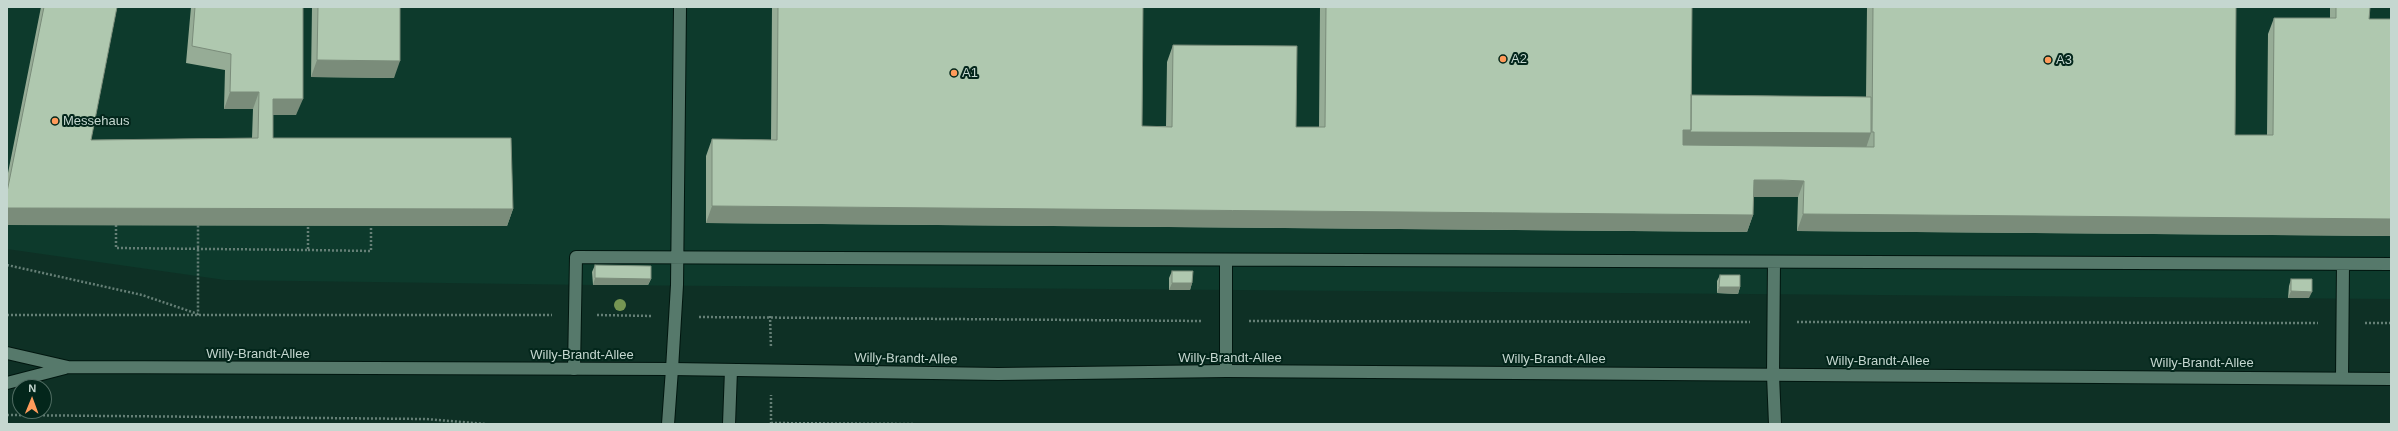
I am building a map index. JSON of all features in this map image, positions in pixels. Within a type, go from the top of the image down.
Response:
[{"type":"main road","points":[[668,424],[677,258],[680,7]]},
{"type":"main road","points":[[574,369],[576,258],[2391,264]]},
{"type":"main road","points":[[1226,260],[1226,371]]},
{"type":"main road","points":[[1774,262],[1773,375],[1775,424]]},
{"type":"main road","points":[[2342,378],[2343,264]]},
{"type":"main road","name":"Willy-Brandt-Allee","points":[[7,353],[68,368],[672,369],[998,374],[1226,371],[2391,379]]},
{"type":"main road","name":"Willy-Brandt-Allee","points":[[7,383],[68,368]]},
{"type":"main road","points":[[728,424],[731,370]]},
{"type":"path","points":[[116,225],[116,248],[371,251],[371,226]]},
{"type":"path","points":[[198,225],[198,314]]},
{"type":"path","points":[[308,225],[308,250]]},
{"type":"path","points":[[7,265],[142,295],[198,314]]},
{"type":"path","points":[[7,315],[576,315],[1226,321],[2391,323]]},
{"type":"path","points":[[7,414],[426,419],[486,424]]},
{"type":"path","points":[[771,424],[915,424]]},
{"type":"shaded area","points":[[7,7],[2391,7],[2391,299],[593,285],[225,280],[7,249]]},
{"type":"building","name":"Messehaus","points":[[44,7],[117,7],[91,140],[258,138],[259,92],[230,92],[231,54],[192,46],[195,7],[303,7],[303,99],[273,99],[273,138],[511,138],[513,209],[7,208],[7,192]]},
{"type":"building","points":[[318,7],[400,7],[400,61],[317,60]]},
{"type":"building","points":[[778,7],[1143,7],[1142,126],[1172,127],[1173,45],[1297,46],[1296,127],[1325,127],[1326,7],[1692,7],[1691,130],[1683,130],[1683,145],[1874,147],[1874,132],[1872,132],[1873,7],[2236,7],[2235,135],[2273,135],[2274,18],[2336,18],[2336,7],[2370,7],[2369,19],[2391,19],[2391,219],[1803,214],[1804,181],[1781,180],[1754,180],[1753,215],[712,206],[712,139],[777,140]]},
{"type":"building","points":[[1691,95],[1871,97],[1871,133],[1690,132]]},
{"type":"building","points":[[595,265],[651,266],[651,279],[595,278]]},
{"type":"building","points":[[1172,271],[1193,271],[1192,283],[1172,283]]},
{"type":"building","points":[[1720,275],[1740,275],[1740,287],[1719,287]]},
{"type":"building","points":[[2291,279],[2312,279],[2312,292],[2291,291]]},
{"type":"place","name":"A2","points":[[1503,59]]},
{"type":"place","name":"A3","points":[[2048,60]]},
{"type":"place","name":"A1","points":[[954,73]]},
{"type":"place","name":"Messehaus","points":[[55,121]]}]
